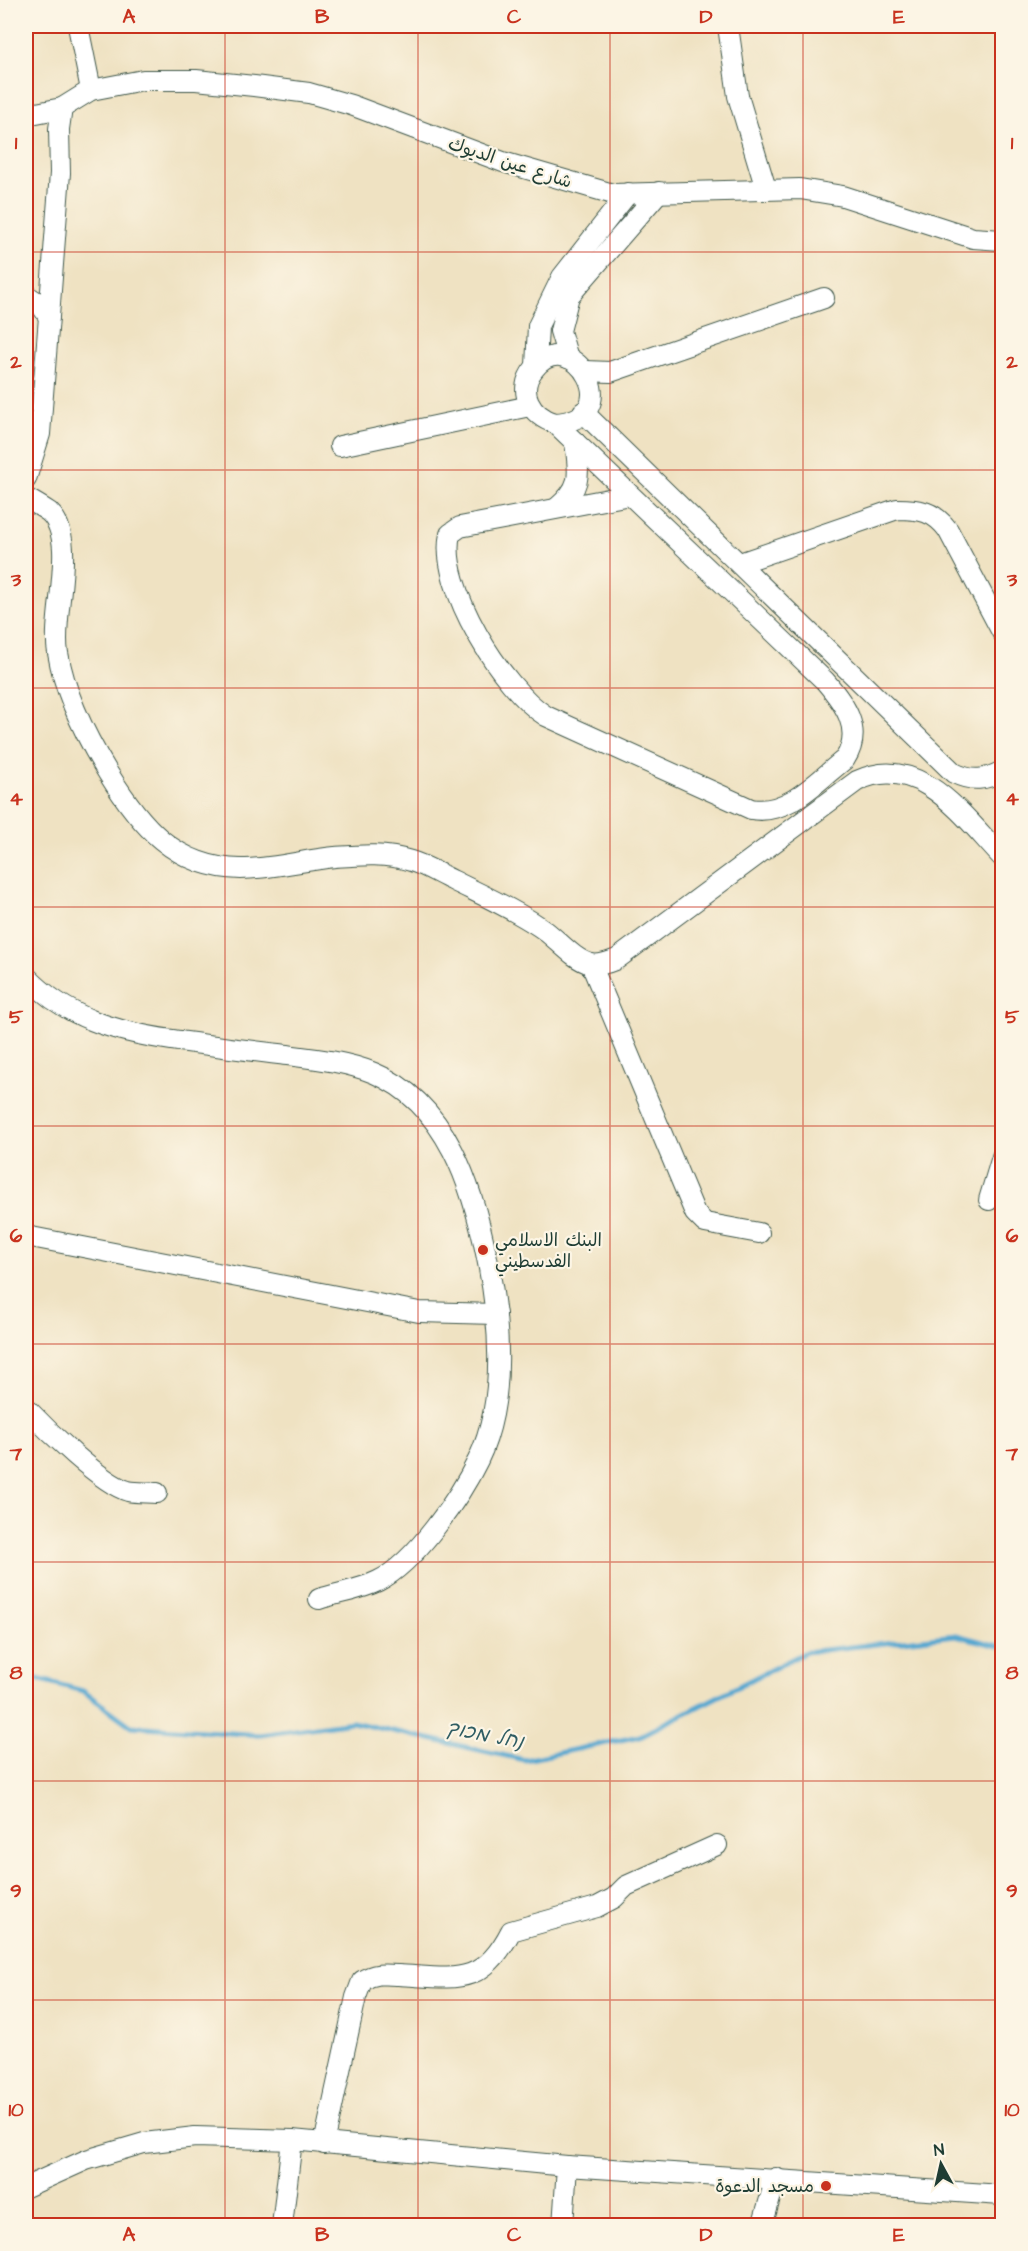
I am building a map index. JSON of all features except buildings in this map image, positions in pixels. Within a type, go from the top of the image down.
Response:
[{"type":"street","points":[[78,26],[90,90]]},
{"type":"street","points":[[728,26],[738,96],[766,189]]},
{"type":"street","name":"شارع عين الديوك","points":[[26,115],[62,108],[90,90],[143,80],[196,80],[309,93],[351,105],[503,162],[593,189],[628,193],[800,189],[843,196],[973,238],[1002,240]]},
{"type":"street","points":[[26,480],[40,434],[53,278],[60,173],[59,129],[62,108]]},
{"type":"street","points":[[568,358],[560,332],[563,311],[569,296],[659,192]]},
{"type":"street","points":[[628,193],[562,277],[538,326],[536,366],[526,385],[530,405],[545,420],[555,423],[825,681],[844,702],[851,721],[853,738],[850,752],[845,759],[790,802],[764,811],[751,809],[546,716],[532,707],[490,654],[465,608],[449,565],[447,547],[450,534],[460,527],[630,495]]},
{"type":"street","points":[[26,287],[53,278]]},
{"type":"street","points":[[26,295],[39,304],[49,317]]},
{"type":"street","points":[[536,366],[556,357],[568,358],[586,371],[610,372],[824,298]]},
{"type":"street","points":[[555,423],[575,419],[584,412],[592,392],[586,371]]},
{"type":"street","points":[[340,446],[530,405]]},
{"type":"street","points":[[584,412],[954,773],[983,780],[1002,771]]},
{"type":"street","points":[[557,508],[576,487],[579,476],[575,442]]},
{"type":"street","points":[[26,498],[49,513],[56,522],[62,542],[63,561],[56,619],[57,651],[64,683],[107,772],[140,821],[152,834],[186,855],[211,866],[242,869],[327,858],[389,854],[414,862],[513,909],[591,964],[695,1214],[705,1223],[759,1233]]},
{"type":"street","points":[[740,563],[897,509],[920,509],[938,517],[948,530],[1002,632]]},
{"type":"street","points":[[591,964],[603,964],[617,959],[857,781],[872,774],[887,771],[907,775],[923,782],[946,799],[1002,857]]},
{"type":"street","points":[[26,976],[51,1000],[106,1027],[134,1035],[306,1058],[358,1067],[386,1078],[436,1123],[463,1174],[483,1235],[496,1314],[498,1353],[493,1414],[483,1451],[461,1492],[429,1536],[379,1581],[319,1599]]},
{"type":"street","points":[[988,1200],[1002,1157]]},
{"type":"street","points":[[26,1236],[419,1312],[496,1314]]},
{"type":"street","points":[[26,1408],[49,1432],[111,1481],[128,1491],[157,1493]]},
{"type":"street","points":[[324,2144],[356,1997],[362,1980],[379,1974],[446,1977],[473,1974],[488,1965],[499,1954],[511,1931],[597,1907],[614,1898],[626,1886],[717,1845]]},
{"type":"street","points":[[26,2184],[86,2160],[144,2143],[195,2137],[292,2140],[567,2166],[776,2178],[1002,2195]]},
{"type":"street","points":[[282,2226],[292,2140]]},
{"type":"street","points":[[563,2226],[567,2166]]},
{"type":"street","points":[[762,2226],[776,2178]]},
{"type":"waterway","name":"נחל מכוך","points":[[26,1676],[83,1691],[131,1726],[260,1735],[352,1722],[525,1760],[640,1736],[806,1652],[956,1635],[1002,1647]]},
{"type":"place","name":"البنك الاسلامي الفدسطيني","points":[[483,1250]]},
{"type":"place","name":"مسجد الدعوة","points":[[826,2186]]}]
